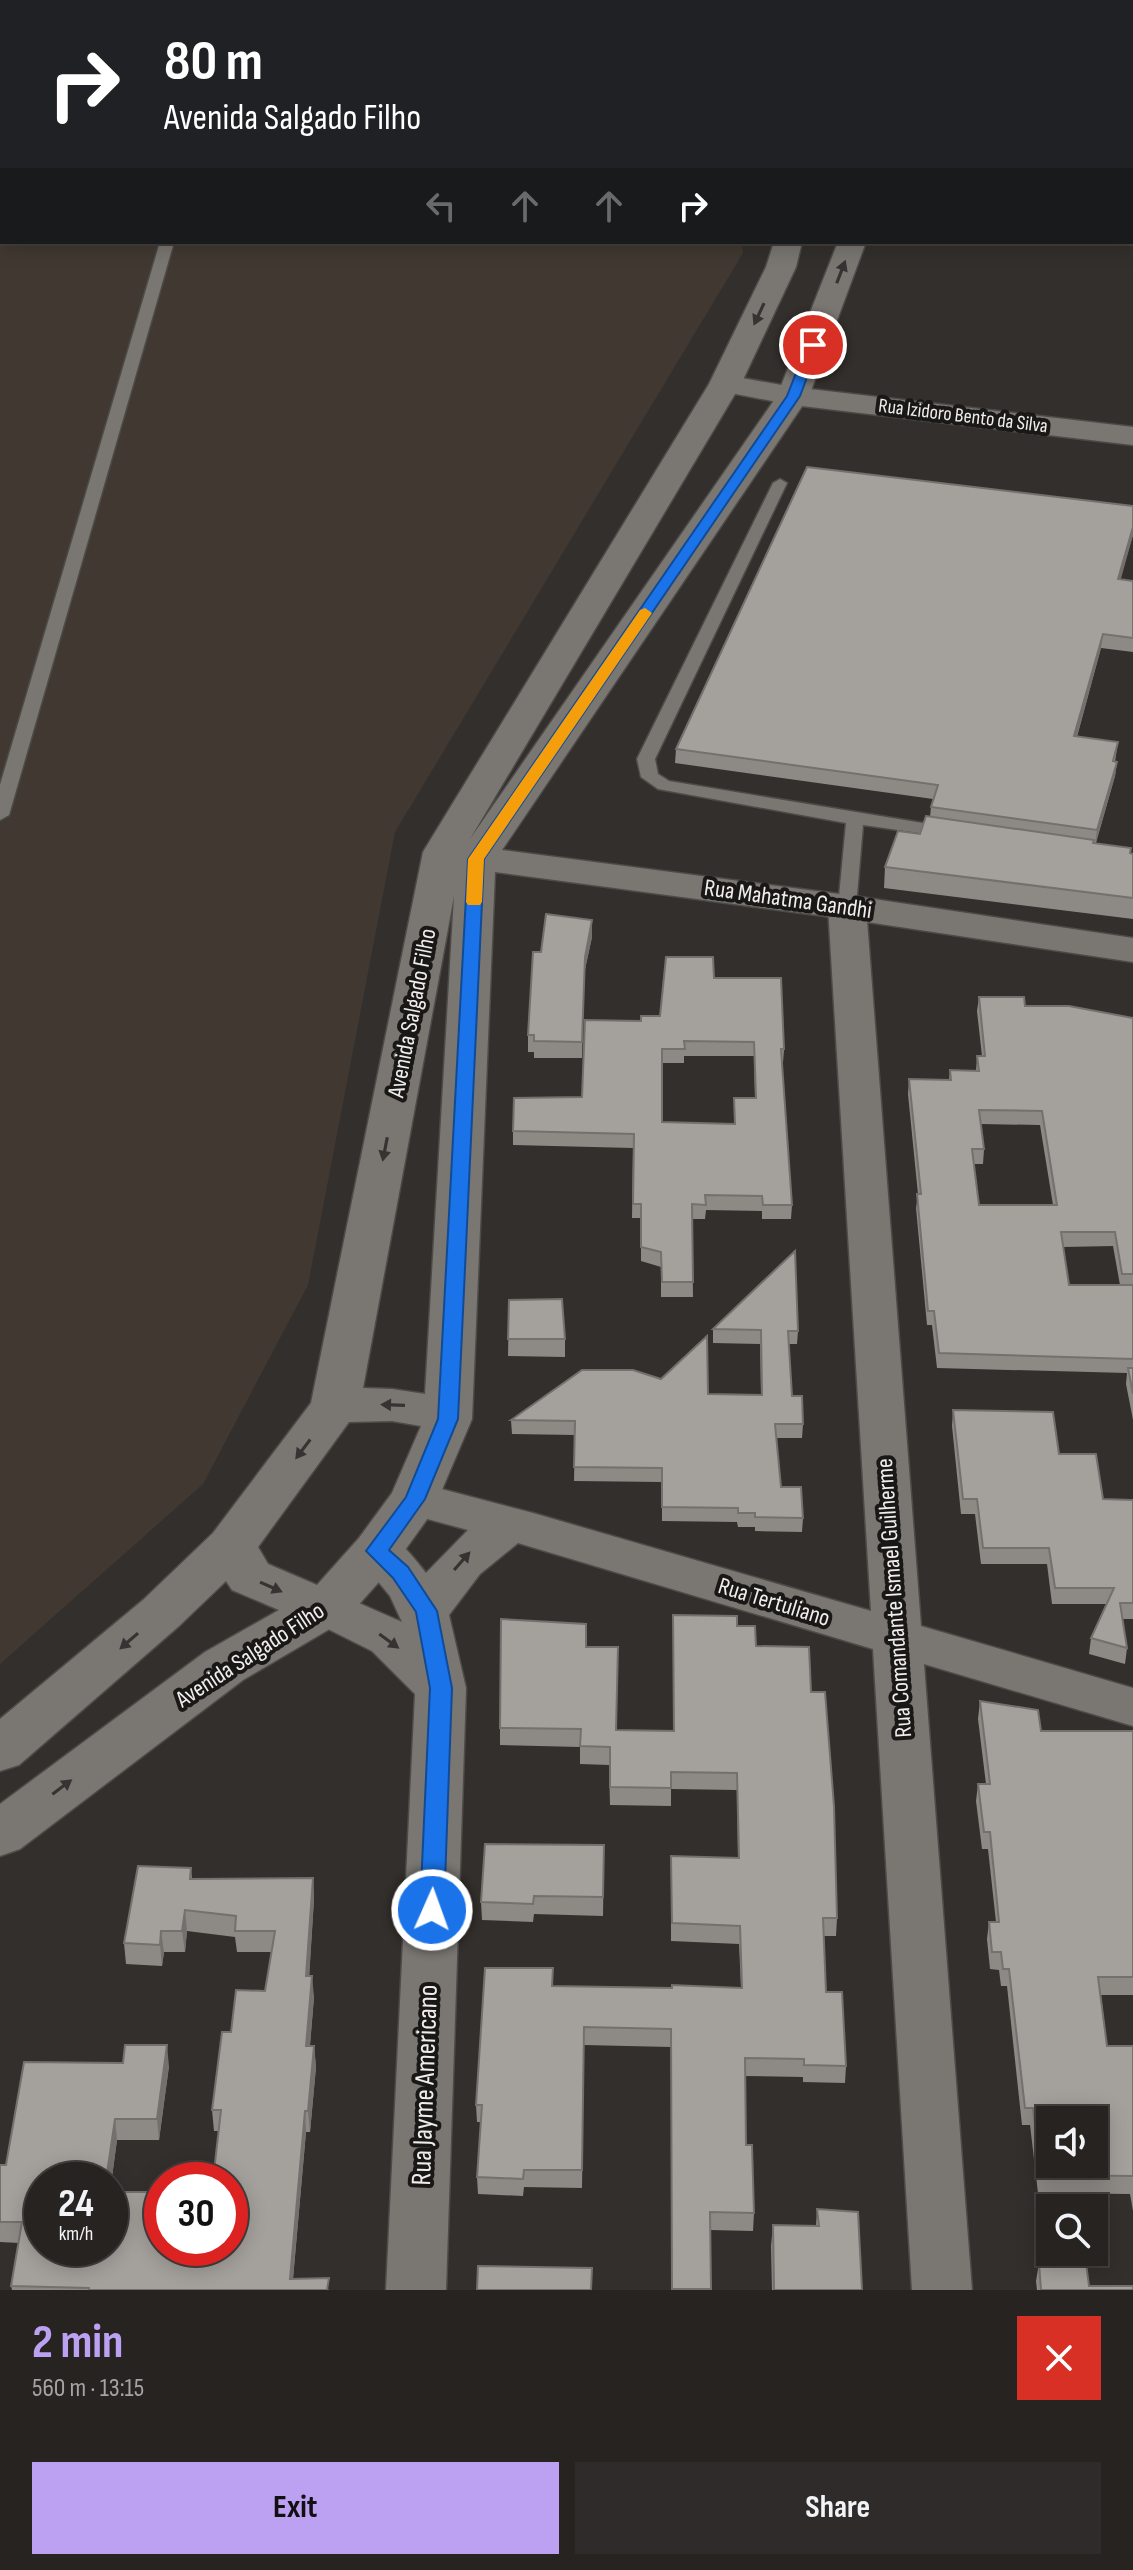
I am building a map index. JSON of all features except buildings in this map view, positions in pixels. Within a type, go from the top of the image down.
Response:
[{"type":"street","points":[[460,856],[725,384],[781,267],[787,244]]},
{"type":"street","name":"Avenida Salgado Filho","points":[[0,1750],[161,1613],[231,1546],[335,1406],[460,856],[793,396],[851,244]]},
{"type":"street","name":"Rua Izidoro Bento da Silva","points":[[725,384],[793,396],[1133,436]]},
{"type":"street","name":"Avenida Salgado Filho","points":[[0,1834],[224,1666],[327,1607],[377,1551],[415,1499],[448,1419],[460,856]]},
{"type":"street","name":"Rua Mahatma Gandhi","points":[[460,856],[847,907],[1133,950]]},
{"type":"street","name":"Rua Comandante Ismael Guilherme","points":[[847,907],[942,2290]]},
{"type":"street","points":[[335,1406],[396,1403],[428,1409],[448,1419]]},
{"type":"street","name":"Rua Tertuliano","points":[[415,1499],[1133,1707]]},
{"type":"street","points":[[426,1611],[455,1568],[473,1548],[511,1525]]},
{"type":"street","points":[[231,1546],[250,1577],[278,1591],[327,1607],[390,1638],[441,1688]]},
{"type":"street","name":"Rua Jayme Americano","points":[[377,1551],[400,1573],[426,1611],[441,1688],[416,2290]]},
{"type":"lane","points":[[0,815],[166,244]]},
{"type":"lane","points":[[780,483],[646,759],[650,777],[664,785],[855,819],[963,834]]},
{"type":"lane","points":[[847,907],[855,819]]},
{"type":"shaded area","points":[[0,244],[742,244],[743,253],[395,832],[308,1285],[203,1484],[0,1664]]},
{"type":"slow traffic","points":[[474,902],[476,859],[645,613]]},
{"type":"route","points":[[432,1910],[441,1688],[426,1611],[400,1573],[377,1551],[415,1499],[448,1419],[476,859],[793,396],[813,345]]}]
